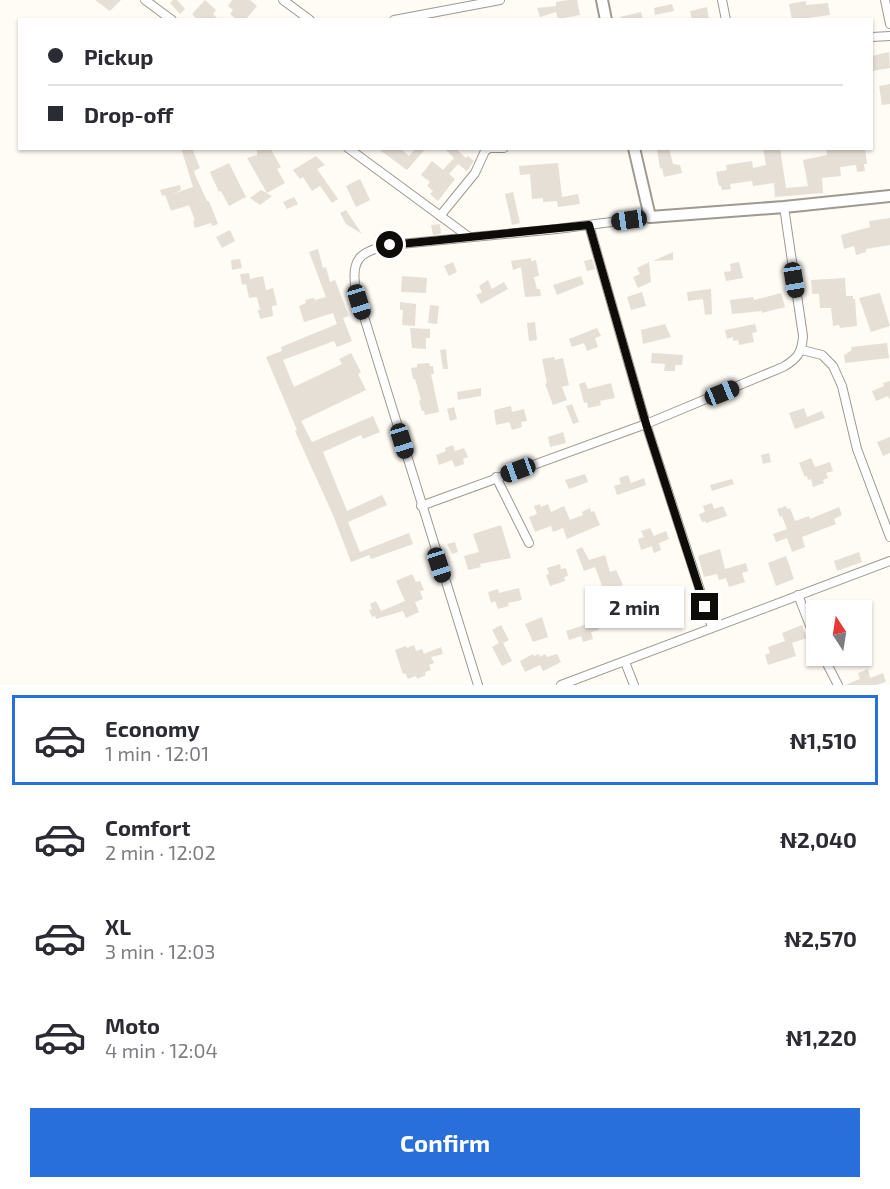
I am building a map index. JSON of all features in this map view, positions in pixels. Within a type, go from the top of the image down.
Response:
[{"type":"street","points":[[145,0],[169,18]]},
{"type":"street","points":[[283,0],[307,18]]},
{"type":"street","points":[[405,18],[500,0]]},
{"type":"street","points":[[602,0],[606,18]]},
{"type":"street","points":[[722,0],[726,18]]},
{"type":"street","points":[[885,0],[890,24]]},
{"type":"street","points":[[873,37],[890,36]]},
{"type":"street","points":[[351,150],[469,237]]},
{"type":"street","points":[[440,216],[475,173],[485,150]]},
{"type":"street","points":[[634,150],[650,217]]},
{"type":"street","points":[[478,685],[356,291],[353,277],[359,258],[370,249],[469,237],[650,217],[890,196]]},
{"type":"street","points":[[421,506],[646,424],[783,367],[794,360],[802,350],[803,336],[784,207]]},
{"type":"street","points":[[589,225],[646,424],[712,627]]},
{"type":"street","points":[[802,350],[822,355],[833,366],[842,386],[857,449],[890,537]]},
{"type":"street","points":[[496,477],[529,543]]},
{"type":"street","points":[[561,685],[890,561]]},
{"type":"street","points":[[798,595],[806,615]]},
{"type":"street","points":[[625,662],[634,685]]},
{"type":"street","points":[[828,666],[838,685]]},
{"type":"building","points":[[95,0],[121,0],[110,11]]},
{"type":"building","points":[[177,0],[185,9],[180,14],[170,3]]},
{"type":"building","points":[[205,0],[216,10],[213,14],[217,18],[196,18],[192,14]]},
{"type":"building","points":[[232,0],[250,0],[257,6],[247,18],[235,18],[230,14],[233,10],[228,6]]},
{"type":"building","points":[[577,0],[580,15],[558,18],[556,12],[540,17],[537,8],[556,6],[556,2]]},
{"type":"building","points":[[806,1],[806,5],[828,3],[830,15],[792,18],[789,4]]},
{"type":"building","points":[[672,4],[674,11],[655,15],[654,8]]},
{"type":"building","points":[[707,7],[709,18],[692,18],[690,11]]},
{"type":"building","points":[[641,12],[642,18],[620,18]]},
{"type":"building","points":[[889,52],[890,68],[873,71],[873,56]]},
{"type":"building","points":[[890,84],[890,104],[882,105],[879,86]]},
{"type":"building","points":[[182,150],[193,150],[200,168],[194,171],[195,175],[218,224],[212,226],[211,223],[195,228],[193,221],[195,220],[189,205],[171,211],[165,195],[162,196],[160,190],[180,185],[181,190],[172,194],[193,187]]},
{"type":"building","points":[[257,150],[271,150],[281,167],[277,169],[285,183],[267,193],[247,158],[257,155]]},
{"type":"building","points":[[380,150],[402,150],[409,156],[414,150],[424,150],[407,170]]},
{"type":"building","points":[[446,150],[457,150],[466,158],[468,156],[474,161],[467,171],[458,164],[449,174],[455,179],[438,201],[430,194],[433,191],[427,186],[430,182],[421,175],[432,161],[443,170],[454,158]]},
{"type":"building","points":[[657,150],[670,150],[673,164],[680,165],[682,173],[664,177],[662,168],[660,169]]},
{"type":"building","points":[[763,150],[780,150],[786,188],[808,186],[803,160],[827,155],[826,150],[865,150],[867,164],[864,164],[865,171],[857,172],[856,165],[840,167],[841,176],[822,178],[823,193],[775,197],[774,183],[753,186],[752,181],[730,184],[731,189],[722,190],[719,186],[716,172],[727,170],[726,165],[752,161],[753,168],[766,165]]},
{"type":"building","points":[[316,156],[325,165],[317,169],[338,199],[332,203],[320,186],[312,191],[303,177],[300,179],[293,170]]},
{"type":"building","points":[[229,163],[246,197],[229,206],[221,191],[219,192],[210,172]]},
{"type":"building","points":[[558,163],[562,197],[578,194],[580,204],[558,207],[557,201],[543,202],[543,198],[532,199],[530,174],[520,175],[519,166]]},
{"type":"building","points":[[360,179],[370,200],[356,207],[346,186]]},
{"type":"building","points":[[261,190],[272,196],[260,205],[250,198]]},
{"type":"building","points":[[513,192],[520,223],[512,225],[505,194]]},
{"type":"building","points":[[294,197],[298,204],[287,209],[283,202]]},
{"type":"building","points":[[346,210],[362,234],[346,224],[340,213]]},
{"type":"building","points":[[890,218],[890,245],[866,249],[866,252],[856,255],[854,246],[844,249],[841,235],[870,227],[869,221]]},
{"type":"building","points":[[440,224],[441,234],[433,235],[431,225]]},
{"type":"building","points":[[394,229],[396,235],[377,242],[375,235]]},
{"type":"building","points":[[230,230],[235,241],[222,248],[216,237]]},
{"type":"building","points":[[318,249],[323,268],[326,267],[330,282],[335,280],[349,316],[343,318],[352,341],[337,347],[334,341],[283,360],[294,387],[342,364],[339,359],[351,353],[361,372],[358,374],[366,390],[301,421],[312,442],[373,416],[380,432],[363,439],[361,435],[323,452],[347,511],[382,495],[387,505],[348,522],[360,552],[409,533],[413,544],[371,559],[369,555],[351,562],[266,357],[282,351],[281,347],[337,324],[333,313],[304,322],[299,306],[306,303],[305,300],[326,297],[309,252]]},
{"type":"building","points":[[673,252],[673,260],[653,261]]},
{"type":"building","points":[[531,258],[531,261],[536,260],[539,276],[534,277],[541,296],[525,297],[521,267],[513,270],[511,261]]},
{"type":"building","points":[[240,259],[242,268],[232,270],[231,260]]},
{"type":"building","points":[[592,259],[595,269],[587,271],[584,261]]},
{"type":"building","points":[[453,262],[457,272],[449,276],[444,266]]},
{"type":"building","points":[[649,262],[651,282],[638,288],[633,277],[640,274],[637,268]]},
{"type":"building","points":[[739,262],[743,278],[726,281],[724,272],[731,271],[730,264]]},
{"type":"building","points":[[249,273],[250,279],[263,276],[266,290],[273,288],[277,305],[272,306],[273,316],[260,319],[257,297],[249,298],[246,284],[242,285],[240,274]]},
{"type":"building","points":[[402,276],[427,278],[426,293],[401,292]]},
{"type":"building","points":[[581,276],[584,284],[557,295],[553,285]]},
{"type":"building","points":[[845,278],[846,296],[853,296],[855,299],[857,326],[840,328],[839,325],[833,326],[831,308],[820,308],[819,294],[812,294],[811,280]]},
{"type":"building","points":[[488,280],[492,289],[504,282],[508,289],[481,304],[476,295],[482,292],[479,286]]},
{"type":"building","points":[[711,289],[712,314],[705,315],[703,299],[688,301],[687,292]]},
{"type":"building","points":[[642,292],[646,306],[631,310],[627,297]]},
{"type":"building","points":[[781,293],[785,307],[762,313],[762,311],[732,314],[730,300],[753,297],[754,300]]},
{"type":"building","points":[[880,293],[890,326],[871,332],[859,298]]},
{"type":"building","points":[[400,302],[416,304],[415,326],[402,325],[403,310],[400,310]]},
{"type":"building","points":[[430,305],[439,306],[437,324],[428,323]]},
{"type":"building","points":[[535,322],[537,340],[529,341],[527,323]]},
{"type":"building","points":[[665,324],[671,337],[643,344],[641,330]]},
{"type":"building","points":[[755,324],[757,332],[752,333],[754,342],[739,345],[738,340],[733,341],[733,337],[727,339],[725,330]]},
{"type":"building","points":[[410,328],[430,329],[430,338],[426,338],[426,349],[412,348]]},
{"type":"building","points":[[597,328],[601,336],[595,338],[598,347],[587,351],[584,343],[572,347],[569,339]]},
{"type":"building","points":[[887,343],[889,358],[845,363],[844,355],[852,350],[851,347]]},
{"type":"building","points":[[446,349],[448,369],[443,369],[440,350]]},
{"type":"building","points":[[652,353],[683,355],[682,365],[675,365],[675,371],[664,371],[665,364],[651,363]]},
{"type":"building","points":[[554,357],[555,360],[563,358],[569,385],[562,387],[567,400],[553,405],[545,384],[547,383],[542,359]]},
{"type":"building","points":[[429,363],[433,366],[434,374],[431,374],[439,412],[425,415],[411,368],[417,367],[417,364]]},
{"type":"building","points":[[890,381],[890,400],[888,396],[876,401],[872,391]]},
{"type":"building","points":[[585,382],[588,389],[611,383],[615,398],[600,401],[601,405],[588,408],[587,402],[584,403],[579,384]]},
{"type":"building","points":[[481,388],[481,396],[458,400],[457,392]]},
{"type":"building","points":[[572,404],[579,422],[573,424],[566,406]]},
{"type":"building","points":[[511,406],[512,412],[524,409],[527,421],[521,422],[522,427],[512,430],[509,422],[496,425],[494,410]]},
{"type":"building","points":[[454,407],[457,419],[450,421],[447,409]]},
{"type":"building","points":[[804,408],[807,417],[822,411],[825,418],[795,429],[789,413]]},
{"type":"building","points":[[563,432],[566,443],[550,447],[548,437]]},
{"type":"building","points":[[890,437],[890,453],[883,456],[877,442]]},
{"type":"building","points":[[453,445],[455,451],[464,448],[468,457],[463,459],[464,464],[455,467],[452,460],[439,465],[436,455]]},
{"type":"building","points":[[769,453],[771,462],[763,464],[761,455]]},
{"type":"building","points":[[811,458],[815,467],[830,462],[833,471],[826,473],[828,478],[823,480],[824,483],[813,487],[811,479],[808,480],[807,476],[805,477],[799,463]]},
{"type":"building","points":[[585,474],[588,482],[569,489],[565,480]]},
{"type":"building","points":[[628,475],[631,483],[644,478],[646,485],[617,495],[614,486],[621,484],[619,478]]},
{"type":"building","points":[[732,479],[734,484],[712,491],[710,485]]},
{"type":"building","points":[[712,503],[714,509],[723,506],[727,516],[706,523],[702,522],[699,514],[705,512],[703,506]]},
{"type":"building","points":[[540,504],[541,507],[548,504],[551,512],[564,506],[570,520],[583,515],[582,512],[590,508],[591,512],[594,511],[600,525],[567,539],[563,528],[553,532],[551,526],[535,532],[529,517],[537,514],[534,506]]},
{"type":"building","points":[[786,506],[787,509],[790,508],[795,521],[809,516],[810,519],[839,507],[842,515],[834,519],[836,524],[802,537],[805,547],[792,552],[787,538],[776,542],[773,534],[787,529],[777,509]]},
{"type":"building","points":[[501,525],[511,558],[480,564],[481,567],[468,570],[464,556],[479,552],[473,534]]},
{"type":"building","points":[[650,528],[654,536],[666,531],[669,539],[659,543],[661,550],[654,553],[652,546],[641,550],[638,539],[644,537],[641,531]]},
{"type":"building","points":[[455,542],[458,552],[452,554],[447,544]]},
{"type":"building","points":[[582,547],[589,560],[605,555],[610,572],[616,570],[623,585],[604,591],[595,567],[584,571],[576,550]]},
{"type":"building","points":[[720,549],[725,569],[746,563],[748,571],[742,573],[745,582],[729,587],[726,578],[719,580],[717,574],[704,577],[698,556]]},
{"type":"building","points":[[859,552],[862,562],[837,571],[834,561]]},
{"type":"building","points":[[786,556],[794,579],[776,586],[768,563]]},
{"type":"building","points":[[560,564],[561,569],[566,568],[568,576],[564,577],[565,581],[550,586],[546,575],[549,574],[547,568]]},
{"type":"building","points":[[412,574],[416,582],[420,581],[424,590],[420,591],[423,599],[415,602],[419,612],[406,618],[403,611],[376,619],[375,616],[372,617],[369,610],[372,609],[370,604],[376,601],[381,611],[405,601],[396,581]]},
{"type":"building","points":[[519,588],[522,600],[508,603],[509,606],[498,609],[495,601],[491,603],[488,592],[498,589],[499,593]]},
{"type":"building","points":[[542,617],[548,637],[533,642],[525,624]]},
{"type":"building","points":[[596,621],[599,630],[591,632],[593,639],[583,642],[581,636],[569,640],[566,631]]},
{"type":"building","points":[[501,625],[509,640],[503,643],[512,661],[502,666],[492,647],[499,643],[492,630]]},
{"type":"building","points":[[802,625],[806,638],[792,643],[796,656],[768,665],[765,655],[770,653],[768,647],[785,641],[782,633]]},
{"type":"building","points":[[414,645],[416,651],[422,649],[424,654],[441,647],[443,654],[431,657],[434,663],[429,665],[431,670],[425,672],[426,675],[417,679],[416,676],[408,679],[405,673],[403,674],[395,650]]},
{"type":"building","points":[[533,654],[534,656],[539,654],[540,657],[545,654],[547,657],[557,654],[561,662],[543,671],[540,665],[525,672],[520,661]]},
{"type":"building","points":[[868,669],[870,678],[883,673],[886,682],[876,685],[845,685],[860,679],[858,673]]},
{"type":"route","points":[[390,245],[589,225],[646,424],[705,607]]}]
